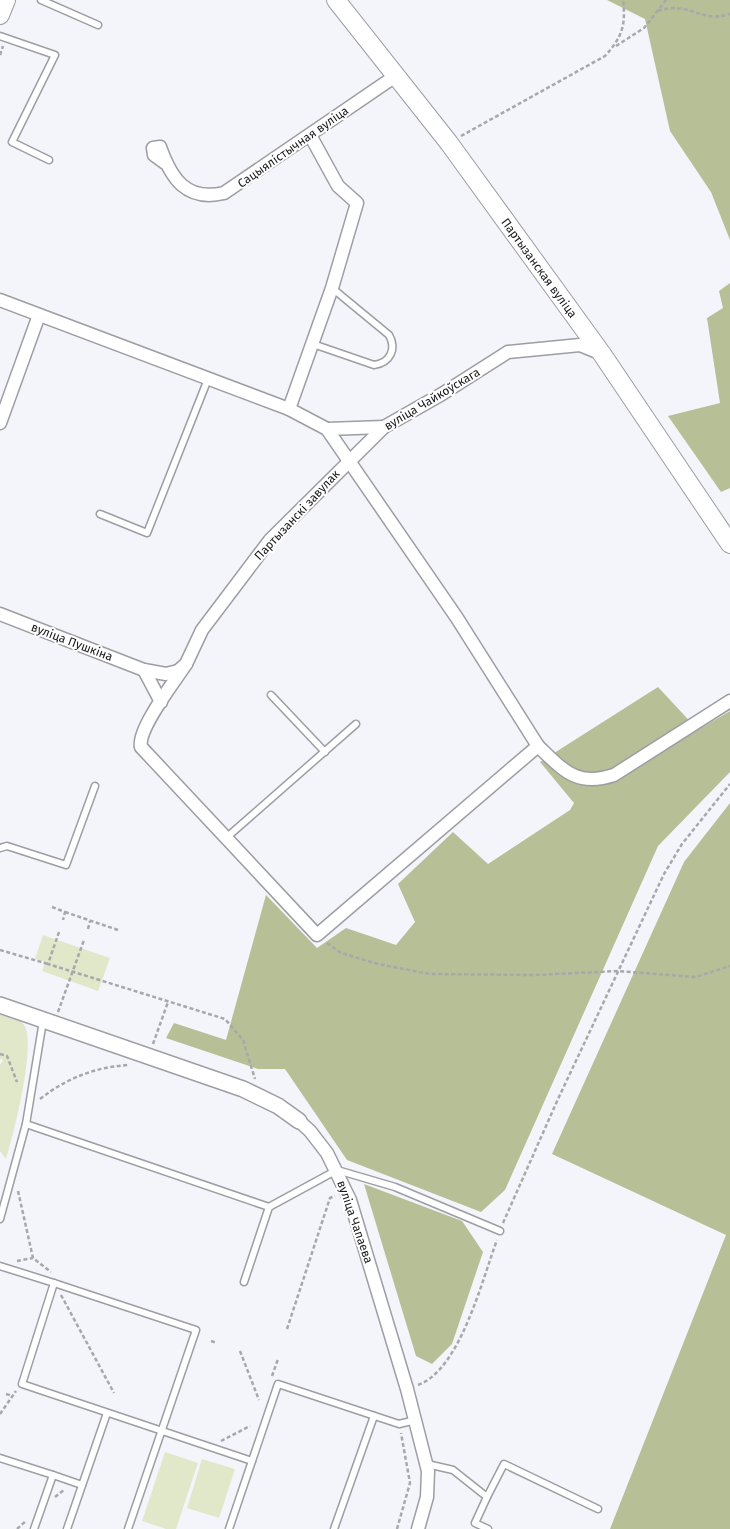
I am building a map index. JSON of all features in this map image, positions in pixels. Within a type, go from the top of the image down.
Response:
[{"type":"main road","points":[[0,15],[6,0]]},
{"type":"main road","name":"Партызанская вуліца","points":[[336,0],[449,143],[602,354],[730,544]]},
{"type":"street","name":"Сацыялістычная вуліца","points":[[165,163],[178,182],[197,194],[216,195],[231,190],[397,75]]},
{"type":"street","points":[[289,409],[332,288],[357,203],[338,186],[310,136]]},
{"type":"street","points":[[0,300],[289,409],[327,429],[348,460]]},
{"type":"street","points":[[0,423],[39,315]]},
{"type":"street","name":"вуліца Чайкоўскага","points":[[348,460],[384,427],[442,394],[508,352],[580,345],[602,354]]},
{"type":"street","points":[[327,429],[384,427]]},
{"type":"street","name":"Партызанскі завулак","points":[[225,839],[141,747],[139,740],[148,722],[186,664],[202,630],[246,570],[270,540],[348,460],[456,618],[538,746],[556,764],[574,776],[596,781],[614,775],[730,701]]},
{"type":"street","name":"вуліца Пушкіна","points":[[0,614],[144,670]]},
{"type":"street","points":[[144,670],[166,674],[178,671],[186,664]]},
{"type":"street","points":[[144,670],[162,702]]},
{"type":"street","points":[[225,839],[317,935],[538,746]]},
{"type":"street","name":"вуліца Чапаева","points":[[0,1005],[50,1018],[260,1097],[298,1121],[321,1144],[333,1172],[353,1206],[416,1420],[427,1464],[428,1497],[418,1529]]},
{"type":"lane","points":[[41,0],[98,25]]},
{"type":"lane","points":[[0,36],[55,56],[12,142],[48,160]]},
{"type":"lane","points":[[313,344],[374,365],[382,364],[389,358],[393,350],[393,341],[389,335],[332,288]]},
{"type":"lane","points":[[100,514],[147,533],[208,379]]},
{"type":"lane","points":[[271,695],[325,752]]},
{"type":"lane","points":[[225,839],[356,724]]},
{"type":"lane","points":[[0,848],[7,846],[66,865],[95,786]]},
{"type":"lane","points":[[0,1219],[26,1124],[50,1018]]},
{"type":"lane","points":[[26,1124],[269,1207]]},
{"type":"lane","points":[[244,1282],[269,1207],[333,1172],[395,1187],[500,1231]]},
{"type":"lane","points":[[0,1266],[196,1330],[128,1529]]},
{"type":"lane","points":[[54,1283],[22,1384],[252,1461]]},
{"type":"lane","points":[[229,1529],[278,1384],[399,1424],[416,1420]]},
{"type":"lane","points":[[67,1529],[107,1413]]},
{"type":"lane","points":[[334,1529],[374,1416]]},
{"type":"lane","points":[[0,1458],[82,1485]]},
{"type":"lane","points":[[427,1464],[453,1470],[487,1497]]},
{"type":"lane","points":[[488,1529],[475,1523],[504,1464],[598,1509]]},
{"type":"lane","points":[[34,1529],[53,1476]]},
{"type":"path","points":[[449,143],[605,56],[618,41],[624,25],[623,0]]},
{"type":"path","points":[[612,48],[644,28],[666,0]]},
{"type":"path","points":[[658,11],[671,5],[685,6],[717,18],[730,14]]},
{"type":"path","points":[[407,1389],[428,1381],[452,1355],[500,1231],[664,874],[682,844],[730,784]]},
{"type":"path","points":[[52,907],[118,930]]},
{"type":"path","points":[[63,920],[65,912]]},
{"type":"path","points":[[88,929],[90,921]]},
{"type":"path","points":[[48,964],[59,932]]},
{"type":"path","points":[[317,935],[341,953],[378,964],[430,974],[534,975],[618,971],[696,977],[730,966]]},
{"type":"path","points":[[50,1018],[73,972],[84,940]]},
{"type":"path","points":[[0,950],[225,1019],[243,1040],[260,1097]]},
{"type":"path","points":[[152,1048],[168,1002]]},
{"type":"path","points":[[0,1054],[7,1056],[17,1082]]},
{"type":"path","points":[[38,1100],[57,1086],[85,1072],[130,1065]]},
{"type":"path","points":[[287,1329],[330,1198],[339,1194],[333,1172]]},
{"type":"path","points":[[16,1185],[33,1258],[50,1269],[54,1283],[114,1393]]},
{"type":"path","points":[[211,1341],[217,1343]]},
{"type":"path","points":[[240,1351],[259,1400]]},
{"type":"path","points":[[271,1379],[278,1359]]},
{"type":"path","points":[[0,1414],[22,1384]]},
{"type":"path","points":[[6,1394],[13,1396]]},
{"type":"path","points":[[220,1441],[250,1426]]},
{"type":"path","points":[[397,1529],[410,1484],[401,1432]]},
{"type":"green space","points":[[607,0],[730,0],[730,240],[711,192],[670,131],[645,19]]},
{"type":"green space","points":[[730,283],[730,488],[721,492],[668,416],[720,403],[707,318],[723,308],[719,291]]},
{"type":"green space","points":[[658,687],[698,730],[730,711],[730,772],[658,846],[505,1190],[481,1212],[347,1160],[285,1069],[258,1069],[166,1038],[174,1023],[226,1040],[266,895],[317,948],[346,928],[396,945],[415,922],[398,884],[453,832],[488,864],[570,810],[574,803],[540,762]]},
{"type":"green space","points":[[730,803],[730,1529],[610,1529],[726,1235],[552,1154],[684,862]]},
{"type":"green space","points":[[43,935],[110,958],[98,991],[42,971],[45,962],[35,959]]},
{"type":"green space","points":[[0,1013],[19,1020],[24,1025],[28,1050],[23,1090],[6,1159],[0,1151],[0,1065],[3,1060],[0,1059]]},
{"type":"green space","points":[[364,1184],[462,1221],[483,1252],[452,1344],[432,1364],[416,1356]]},
{"type":"green space","points":[[165,1452],[198,1463],[176,1529],[166,1529],[142,1521]]},
{"type":"green space","points":[[202,1459],[235,1469],[219,1518],[187,1508]]}]
